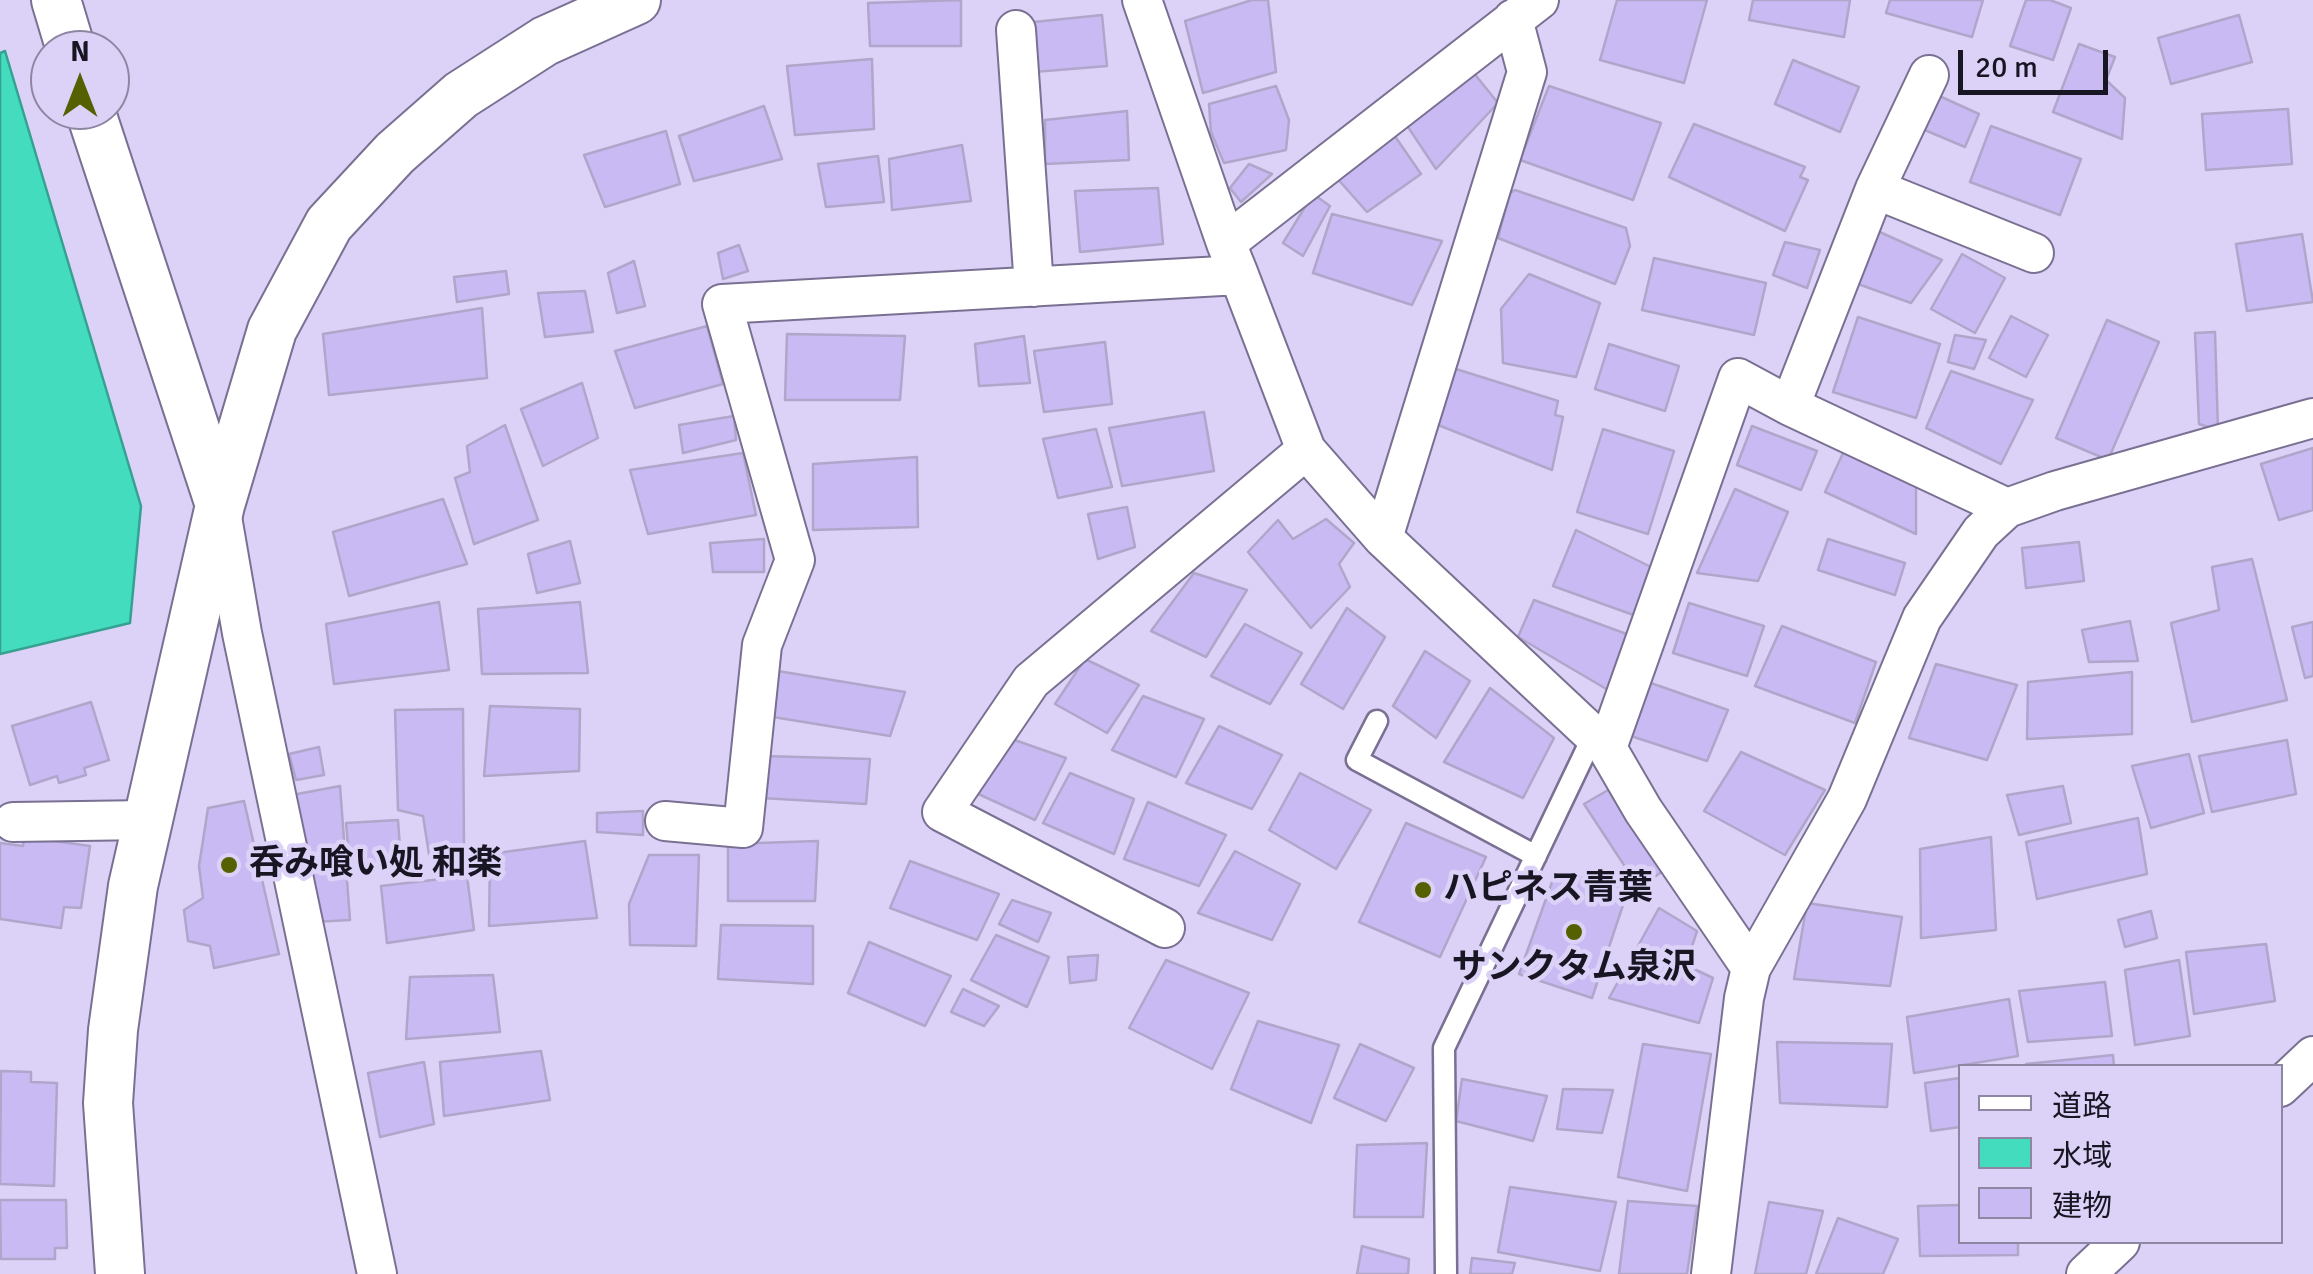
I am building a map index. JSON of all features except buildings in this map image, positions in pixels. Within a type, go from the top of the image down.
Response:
[{"type":"street","points":[[56,0],[65,30]]},
{"type":"street","points":[[120,1274],[108,1103],[130,904],[220,506],[272,330],[329,224],[395,153],[461,95],[545,42],[636,0]]},
{"type":"street","points":[[1142,0],[1232,259],[1306,450],[1383,538],[1600,742],[1750,968]]},
{"type":"street","points":[[665,821],[743,828],[762,645],[795,560],[722,304],[1034,287],[1232,259],[1526,10]]},
{"type":"street","points":[[1383,538],[1527,72],[1526,10]]},
{"type":"street","points":[[1016,30],[1034,287]]},
{"type":"street","points":[[1790,406],[1876,189],[1929,75]]},
{"type":"street","points":[[97,130],[220,506],[242,634],[377,1274]]},
{"type":"street","points":[[1876,189],[2034,253]]},
{"type":"street","points":[[1600,742],[1738,378],[2007,508]]},
{"type":"street","points":[[1711,1274],[1750,968],[1848,798],[1922,618],[1981,532],[2007,508],[2313,418]]},
{"type":"street","points":[[1165,928],[942,812],[1031,681],[1306,450]]},
{"type":"street","points":[[12,822],[148,820]]},
{"type":"street","points":[[2283,1084],[2313,1056]]},
{"type":"street","points":[[2086,1274],[2118,1244]]},
{"type":"lane","points":[[1376,721],[1357,760],[1536,856]]},
{"type":"lane","points":[[1446,1274],[1444,1048],[1536,856],[1600,742]]},
{"type":"water","points":[[5,51],[141,506],[130,623],[0,654],[0,53]]},
{"type":"place","name":"呑み喰い処 和楽","points":[[229,865]]},
{"type":"place","name":"ハピネス青葉","points":[[1423,890]]},
{"type":"place","name":"サンクタム泉沢","points":[[1574,932]]}]
